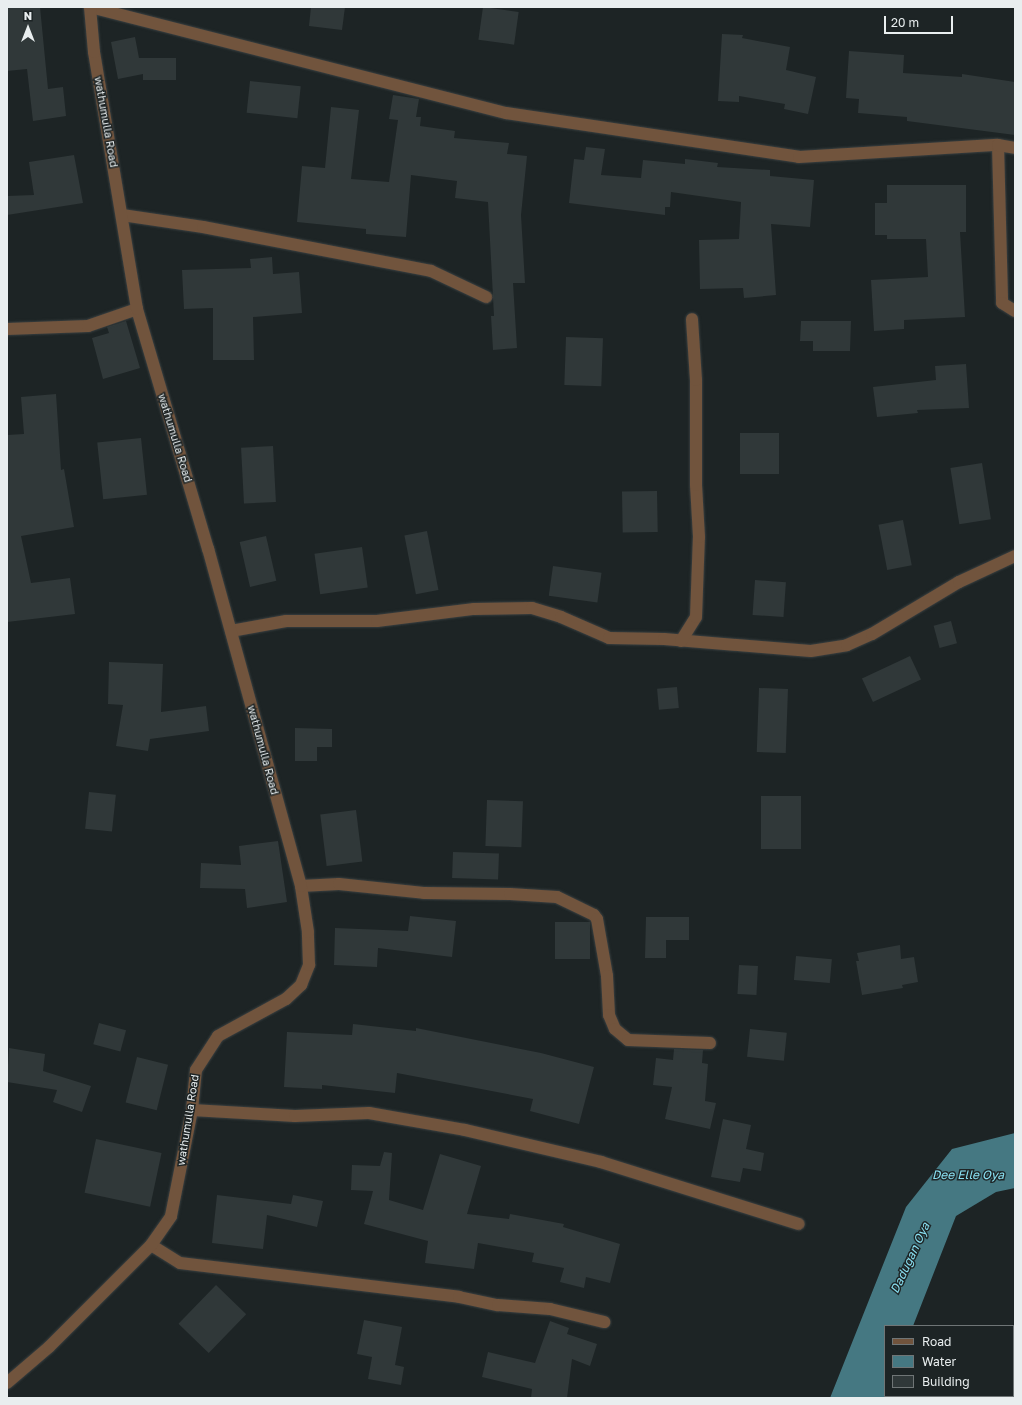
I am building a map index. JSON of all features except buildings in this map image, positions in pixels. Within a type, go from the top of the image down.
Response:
[{"type":"street","points":[[90,7],[506,113],[544,119],[799,157],[998,145],[1015,148]]},
{"type":"street","name":"wathumulla Road","points":[[7,1383],[49,1347],[151,1246],[171,1216],[192,1110],[196,1070],[218,1036],[286,999],[301,985],[309,965],[308,932],[300,886],[231,631],[137,309],[94,52],[90,7]]},
{"type":"street","points":[[998,145],[1002,303],[1015,311]]},
{"type":"street","points":[[122,215],[203,228],[431,271],[486,297]]},
{"type":"street","points":[[7,329],[88,326],[137,309]]},
{"type":"street","points":[[681,641],[696,617],[700,537],[696,485],[696,380],[692,319]]},
{"type":"street","points":[[231,631],[286,621],[377,621],[474,609],[532,608],[561,617],[609,638],[681,641],[811,651],[847,645],[872,634],[959,582],[1015,556]]},
{"type":"street","points":[[300,886],[339,884],[424,893],[510,894],[557,897],[594,914],[597,920],[607,976],[609,1015],[615,1029],[628,1040],[710,1043]]},
{"type":"street","points":[[192,1110],[295,1116],[369,1113],[464,1130],[601,1162],[799,1224]]},
{"type":"street","points":[[151,1246],[180,1263],[459,1297],[498,1305],[550,1309],[604,1322]]},
{"type":"water","name":"Dee Elle Oya","points":[[1015,1133],[1015,1188],[996,1192],[956,1216],[913,1325],[884,1325],[885,1398],[830,1398],[906,1207],[952,1149]]},
{"type":"water label","name":"Dadugan Oya","points":[[910,1258]]}]
